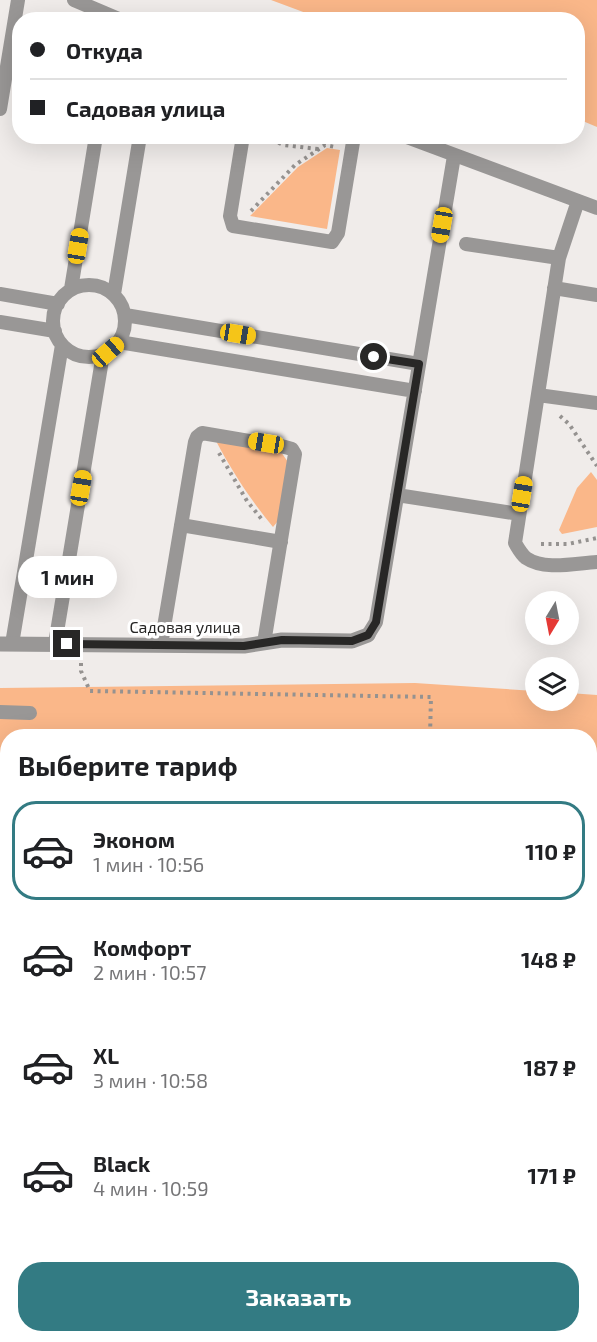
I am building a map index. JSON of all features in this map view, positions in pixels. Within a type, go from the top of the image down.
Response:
[{"type":"street","name":"Садовая улица","points":[[6,644],[244,646],[282,640],[352,641],[368,635]]},
{"type":"lane","points":[[74,0],[102,12]]},
{"type":"lane","points":[[0,109],[12,36]]},
{"type":"lane","points":[[71,289],[95,144]]},
{"type":"lane","points":[[114,294],[139,144]]},
{"type":"lane","points":[[242,144],[230,222],[236,226],[332,242],[338,234],[353,144]]},
{"type":"lane","points":[[424,144],[597,208]]},
{"type":"lane","points":[[368,635],[376,622],[454,156]]},
{"type":"lane","points":[[578,201],[559,258],[515,543],[524,557],[534,562],[548,565],[597,562]]},
{"type":"lane","points":[[466,244],[559,258]]},
{"type":"lane","points":[[83,285],[96,285],[114,294],[125,315],[124,333],[119,342],[104,354],[96,357],[83,357],[62,345],[54,331],[53,321],[61,297],[71,289],[83,285]]},
{"type":"lane","points":[[554,288],[597,296]]},
{"type":"lane","points":[[0,294],[58,304]]},
{"type":"lane","points":[[125,315],[419,364]]},
{"type":"lane","points":[[0,322],[54,331]]},
{"type":"lane","points":[[119,342],[415,391]]},
{"type":"lane","points":[[6,644],[62,345]]},
{"type":"lane","points":[[55,644],[104,354]]},
{"type":"lane","points":[[538,395],[597,403]]},
{"type":"lane","points":[[161,645],[195,442],[197,436],[202,434],[285,447],[292,449],[295,454],[264,643]]},
{"type":"lane","points":[[398,495],[519,514]]},
{"type":"lane","points":[[181,525],[281,542]]},
{"type":"lane","points":[[0,712],[30,713]]},
{"type":"path","points":[[281,144],[319,149]]},
{"type":"path","points":[[236,226],[296,165],[325,145],[339,144]]},
{"type":"path","points":[[538,395],[569,424],[597,466]]},
{"type":"path","points":[[209,434],[231,477],[247,501],[281,542]]},
{"type":"path","points":[[515,543],[568,544],[597,538]]},
{"type":"path","points":[[80,644],[81,671],[90,691],[431,697],[430,729]]},
{"type":"shaded area","points":[[271,0],[597,0],[597,127],[585,122],[585,12],[303,12]]},
{"type":"shaded area","points":[[327,148],[340,150],[327,229],[250,216],[298,167]]},
{"type":"shaded area","points":[[216,441],[281,452],[288,462],[278,521],[273,527],[242,485]]},
{"type":"shaded area","points":[[591,472],[597,480],[597,527],[562,534],[559,530],[577,488]]},
{"type":"shaded area","points":[[415,683],[525,690],[525,711],[579,711],[579,694],[597,695],[597,729],[0,729],[0,688]]},
{"type":"route","points":[[67,644],[244,646],[282,640],[352,641],[368,635],[376,622],[419,364],[374,357]]}]
